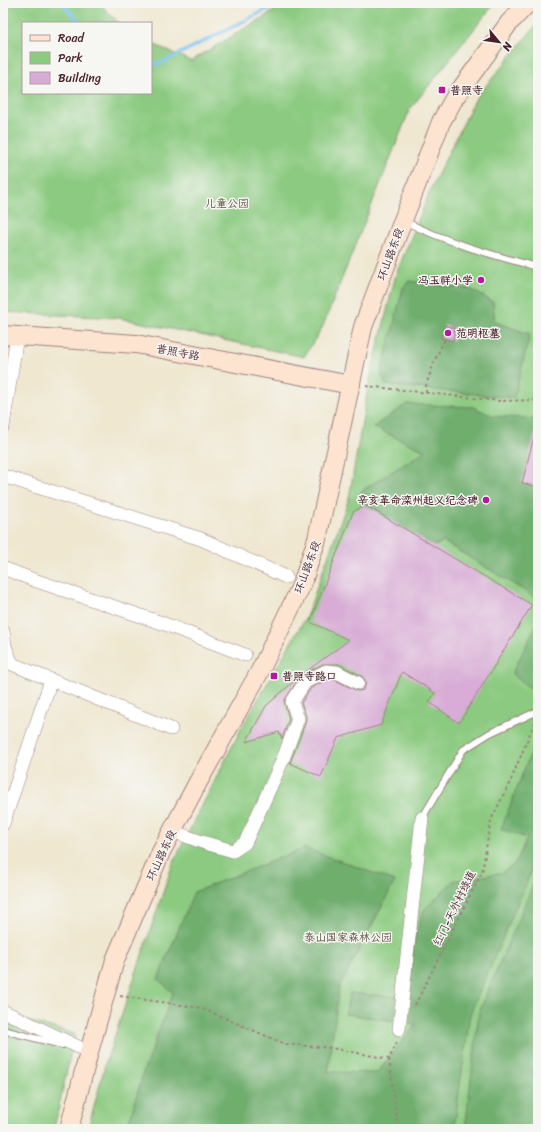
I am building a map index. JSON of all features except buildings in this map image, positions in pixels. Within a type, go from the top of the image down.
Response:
[{"type":"main road","name":"环山路东段","points":[[69,1129],[88,1052],[115,960],[161,852],[260,671],[302,584],[317,539],[328,496],[339,434],[363,327],[402,220],[441,122],[455,97],[509,23],[528,3]]},
{"type":"main road","name":"普照寺路","points":[[10,336],[136,344],[351,385]]},
{"type":"street","points":[[3,426],[10,336]]},
{"type":"street","points":[[3,476],[201,539],[286,577]]},
{"type":"street","points":[[3,568],[34,580],[162,623],[245,655]]},
{"type":"street","points":[[3,631],[5,646],[12,664],[171,729]]},
{"type":"street","points":[[172,831],[233,851],[244,843],[286,752],[298,719],[292,702],[304,682],[326,671],[337,672],[358,683]]},
{"type":"street","points":[[3,824],[51,680]]},
{"type":"street","points":[[399,1034],[422,818]]},
{"type":"street","points":[[3,1011],[88,1052]]},
{"type":"lane","points":[[402,220],[426,232],[491,254],[537,267],[538,266]]},
{"type":"lane","points":[[422,818],[463,750],[490,733],[538,711]]},
{"type":"lane","points":[[3,1030],[88,1052]]},
{"type":"path","points":[[426,393],[426,385],[434,362],[445,339]]},
{"type":"path","points":[[351,385],[500,401],[538,400]]},
{"type":"path","name":"红门-天外村绿道","points":[[413,1010],[482,872],[491,820],[510,782],[535,722]]},
{"type":"path","points":[[106,993],[201,1008],[284,1044],[331,1048],[388,1059]]},
{"type":"path","points":[[398,1129],[388,1059],[399,1034]]},
{"type":"green space","name":"儿童公园","points":[[3,3],[99,3],[118,22],[22,22],[22,94],[152,94],[152,43],[191,61],[287,3],[495,3],[410,109],[323,326],[304,357],[119,318],[3,312]]},
{"type":"green space","name":"泰山国家森林公园","points":[[538,23],[538,1129],[88,1129],[105,1065],[173,863],[241,729],[307,615],[349,498],[368,387],[396,274],[433,184],[476,98]]},
{"type":"green space","points":[[409,281],[470,289],[493,302],[495,322],[530,334],[514,398],[386,385],[381,373],[403,288]]},
{"type":"green space","points":[[407,404],[473,407],[493,416],[538,419],[538,599],[444,542],[425,549],[362,513],[361,491],[425,451],[373,427]]},
{"type":"green space","points":[[538,621],[538,694],[512,674]]},
{"type":"green space","points":[[538,737],[538,856],[470,1014],[454,1129],[127,1129],[144,1070],[173,993],[158,979],[194,892],[305,848],[395,881],[339,988],[328,1072],[377,1073],[416,1024],[345,1014],[350,993],[396,997],[411,971],[415,936],[424,910],[453,881],[501,873],[515,864],[527,838],[501,829]]},
{"type":"green space","points":[[538,873],[538,1129],[465,1129],[479,1012]]},
{"type":"green space","points":[[3,1014],[75,1034],[54,1129],[3,1129]]},
{"type":"waterway","points":[[62,3],[79,22]]},
{"type":"waterway","points":[[152,63],[159,64],[280,3]]},
{"type":"place","name":"普照寺","points":[[442,90]]},
{"type":"place","name":"冯玉祥小学","points":[[481,280]]},
{"type":"place","name":"范明枢墓","points":[[448,333]]},
{"type":"place","name":"辛亥革命滦州起义纪念碑","points":[[486,500]]},
{"type":"place","name":"普照寺路口","points":[[274,676]]}]
